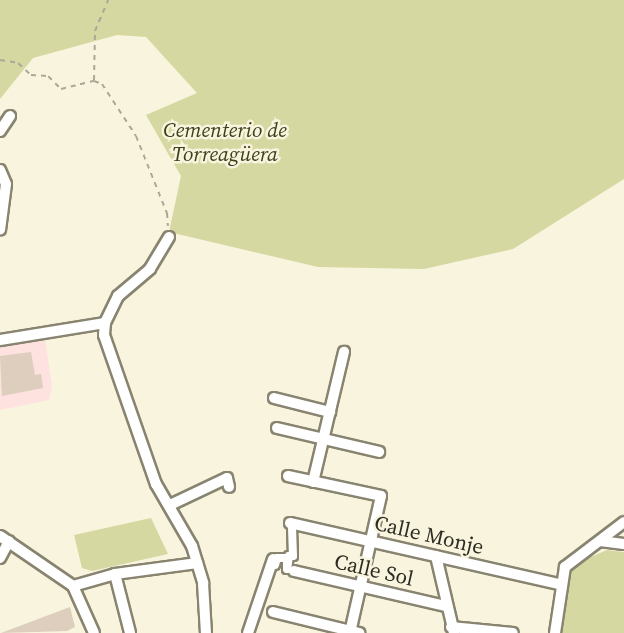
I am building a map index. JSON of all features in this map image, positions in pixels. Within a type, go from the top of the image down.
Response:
[{"type":"street","points":[[0,131],[10,116]]},
{"type":"street","points":[[0,170],[6,184],[0,230]]},
{"type":"street","points":[[169,237],[150,269],[118,296],[105,323],[111,360],[156,484],[170,505],[204,583],[206,633]]},
{"type":"street","points":[[0,340],[105,323]]},
{"type":"street","points":[[313,482],[344,352]]},
{"type":"street","points":[[274,398],[330,412]]},
{"type":"street","points":[[277,428],[379,452]]},
{"type":"street","points":[[273,612],[353,632],[381,496],[288,476]]},
{"type":"street","points":[[170,505],[227,478],[229,487]]},
{"type":"street","points":[[555,633],[559,584],[570,560],[624,522]]},
{"type":"street","points":[[273,559],[275,567],[277,558],[287,558],[287,569],[289,556],[293,556],[291,523]]},
{"type":"street","name":"Calle Monje","points":[[291,523],[559,584]]},
{"type":"street","points":[[0,555],[5,538],[73,586],[94,633]]},
{"type":"street","points":[[600,541],[624,544]]},
{"type":"street","points":[[436,556],[452,630],[513,633]]},
{"type":"street","points":[[248,633],[273,559]]},
{"type":"street","points":[[73,586],[115,574],[197,563]]},
{"type":"street","name":"Calle Sol","points":[[295,571],[446,606]]},
{"type":"street","points":[[115,574],[130,633]]},
{"type":"path","points":[[94,81],[95,31],[108,0]]},
{"type":"path","points":[[0,60],[18,63],[31,75],[48,76],[61,89],[94,81]]},
{"type":"path","points":[[94,81],[110,93],[136,136],[167,213],[169,237]]},
{"type":"shaded area","points":[[45,339],[52,387],[49,400],[0,410],[0,346]]},
{"type":"green space","name":"Cementerio de Torreagüera","points":[[0,0],[624,0],[624,179],[513,249],[424,269],[318,267],[169,232],[181,176],[146,115],[197,93],[146,37],[117,35],[33,58],[0,99]]},
{"type":"green space","points":[[151,518],[168,554],[92,571],[82,568],[74,535]]},
{"type":"green space","points":[[607,550],[624,552],[624,633],[560,633],[566,579],[575,564]]},
{"type":"building","points":[[31,352],[35,375],[41,374],[43,388],[2,396],[0,356]]},
{"type":"building","points":[[70,607],[75,627],[67,631],[1,633]]}]
